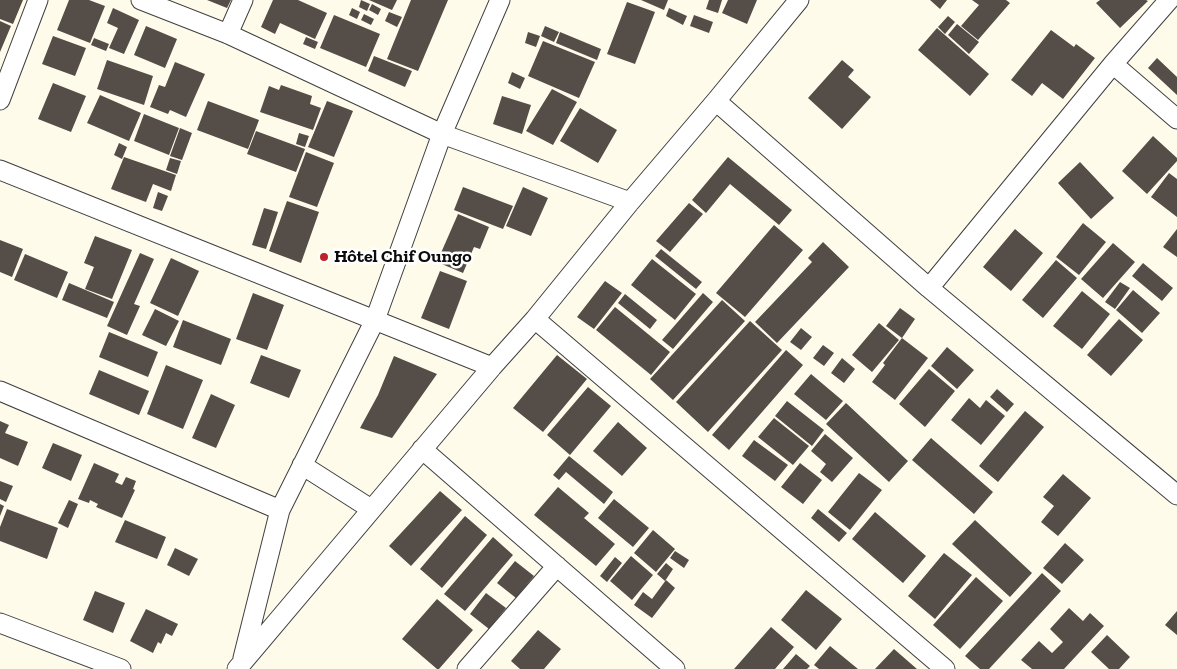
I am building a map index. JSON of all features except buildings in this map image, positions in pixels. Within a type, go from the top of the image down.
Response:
[{"type":"street","points":[[0,100],[38,0]]},
{"type":"street","points":[[141,0],[228,34],[442,134],[630,202]]},
{"type":"street","points":[[228,34],[243,0]]},
{"type":"street","points":[[240,666],[280,510],[375,320],[442,134],[500,0]]},
{"type":"street","points":[[240,666],[422,449],[535,319],[799,0]]},
{"type":"street","points":[[929,288],[1113,64],[1169,0]]},
{"type":"street","points":[[1113,64],[1177,119]]},
{"type":"street","points":[[716,101],[929,288],[1177,495]]},
{"type":"street","points":[[0,170],[492,367]]},
{"type":"street","points":[[535,319],[945,669]]},
{"type":"street","points":[[0,391],[280,510]]},
{"type":"street","points":[[422,449],[675,669]]},
{"type":"street","points":[[302,465],[371,509]]},
{"type":"street","points":[[467,669],[557,566]]},
{"type":"street","points":[[0,623],[121,669]]},
{"type":"place","name":"Hôtel Chif Oungo","points":[[324,257]]}]
